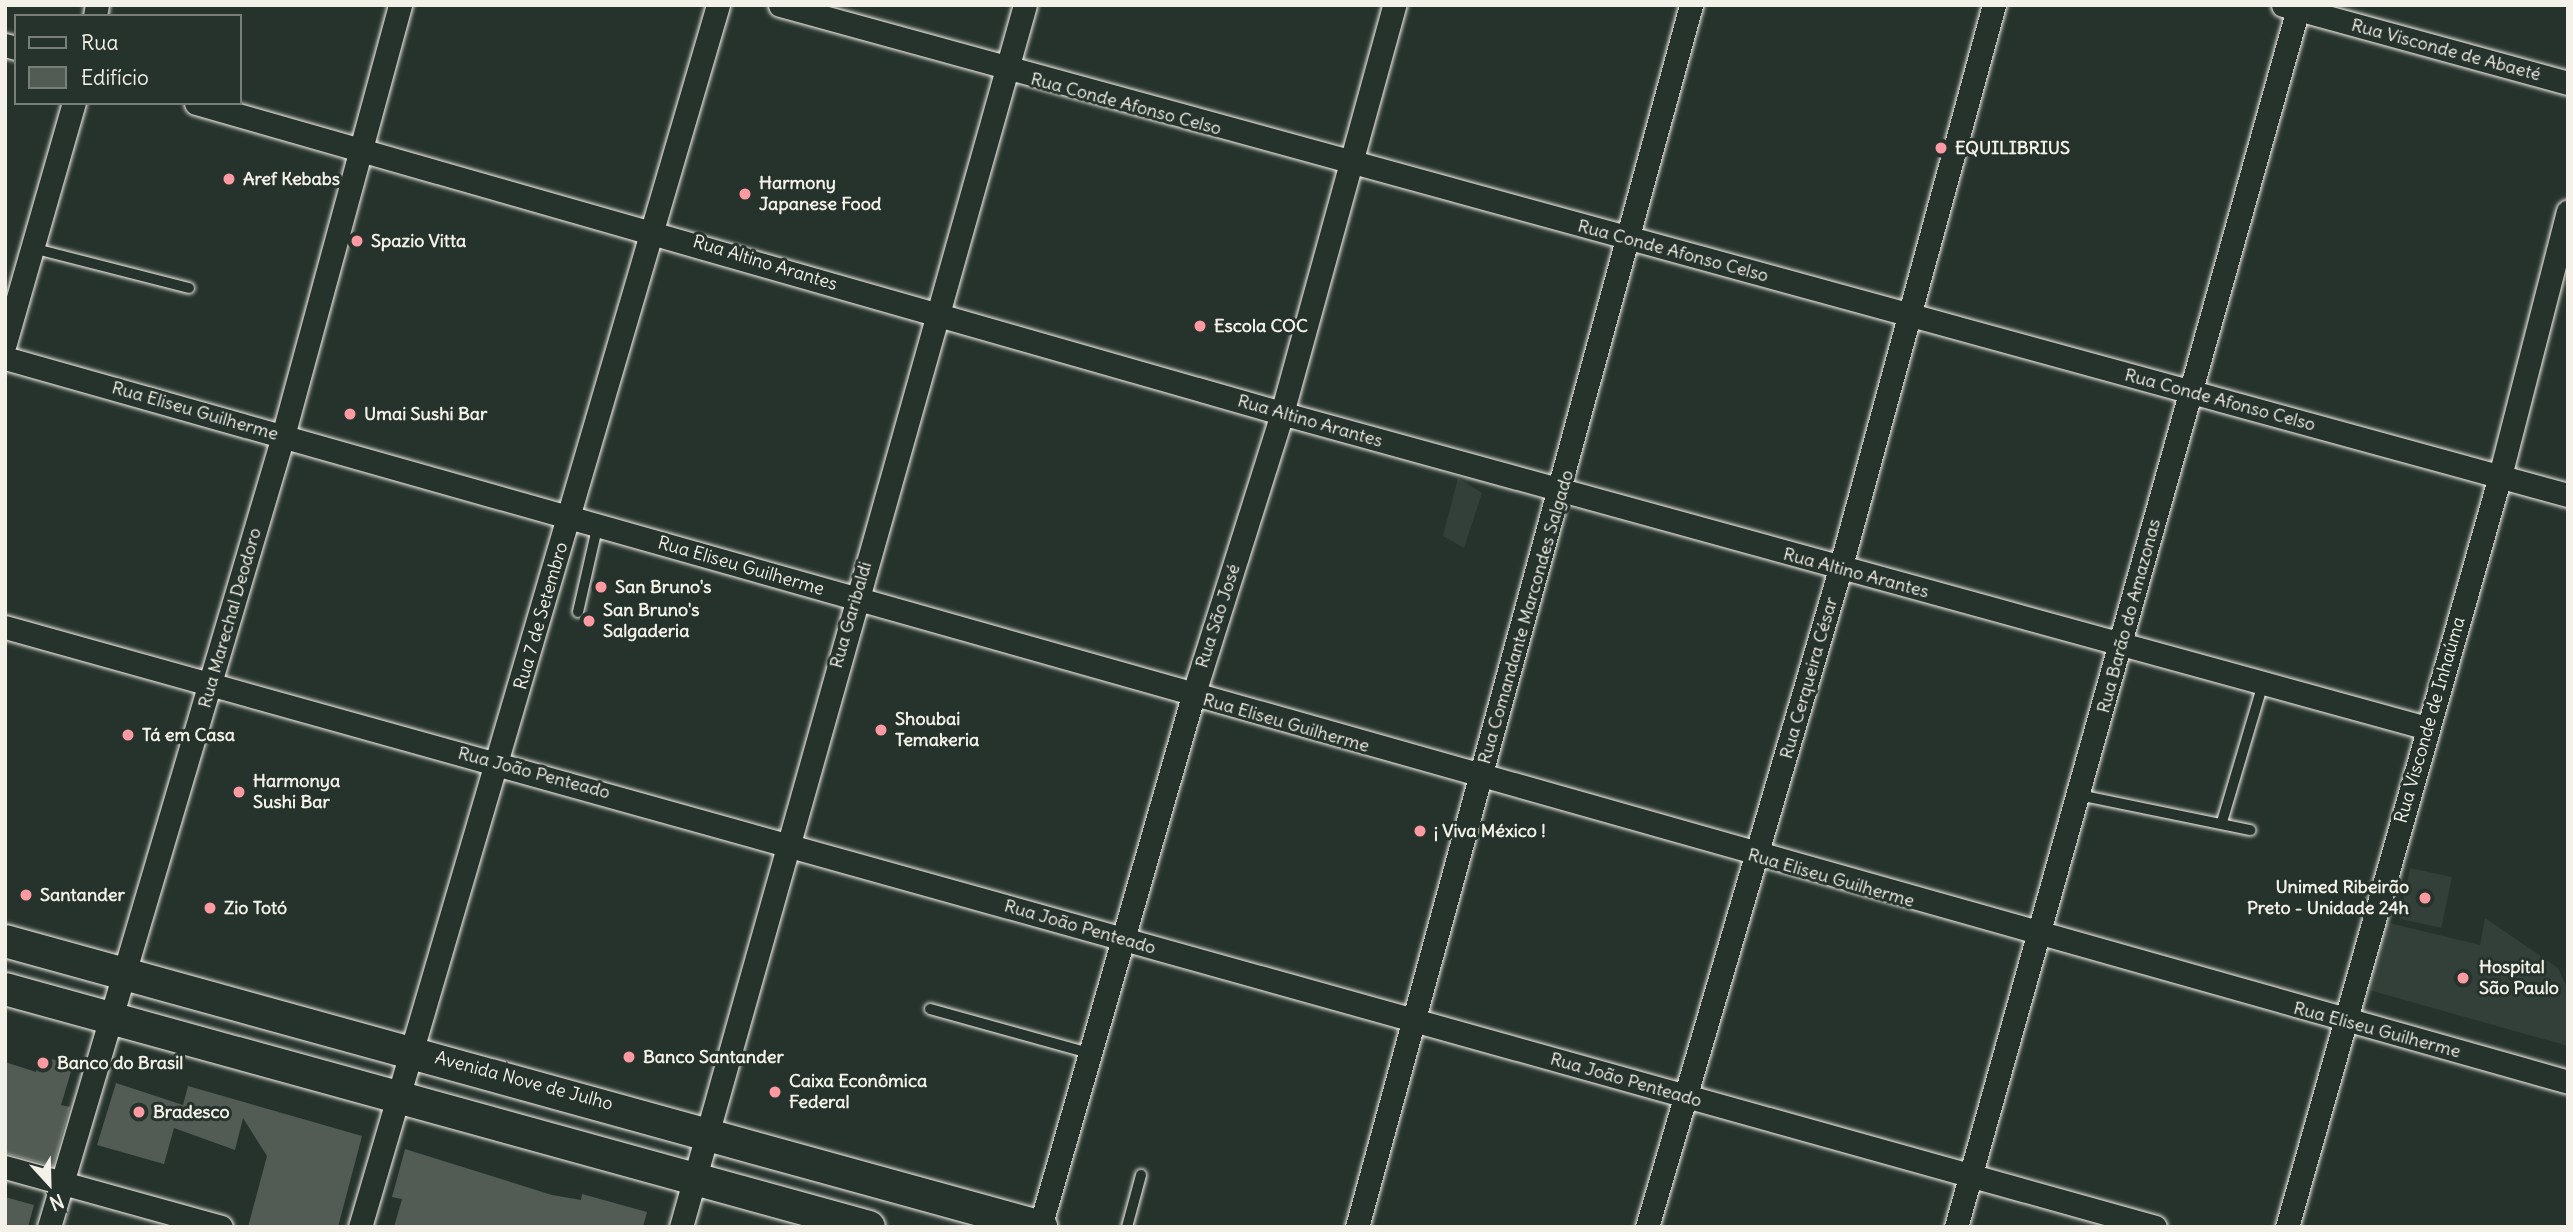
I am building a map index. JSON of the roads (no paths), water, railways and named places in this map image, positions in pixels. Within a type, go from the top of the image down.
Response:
[{"type":"main road","name":"Avenida Nove de Julho","points":[[5,941],[709,1131],[1040,1227]]},
{"type":"main road","points":[[5,989],[399,1100],[696,1177],[870,1227]]},
{"type":"street","name":"Rua Marechal Deodoro","points":[[49,1227],[114,1019],[283,436],[400,5]]},
{"type":"street","name":"Rua 7 de Setembro","points":[[360,1227],[499,764],[718,5]]},
{"type":"street","name":"Rua Conde Afonso Celso","points":[[780,5],[1006,72],[1351,162],[2568,495]]},
{"type":"street","name":"Rua Garibaldi","points":[[681,1227],[855,598],[1025,5]]},
{"type":"street","name":"Rua São José","points":[[1040,1227],[1193,696],[1282,413],[1394,5]]},
{"type":"street","name":"Rua Comandante Marcondes Salgado","points":[[1357,1227],[1480,779],[1563,491],[1691,5]]},
{"type":"street","name":"Rua Cerqueira César","points":[[1647,1227],[1840,569],[1994,5]]},
{"type":"street","name":"Rua Visconde de Abaeté","points":[[2294,7],[2568,83]]},
{"type":"street","name":"Rua Barão do Amazonas","points":[[1956,1227],[2121,646],[2294,7]]},
{"type":"street","points":[[5,343],[73,105]]},
{"type":"street","name":"Rua Altino Arantes","points":[[203,105],[359,153],[653,230],[1282,413],[1840,569],[2427,728]]},
{"type":"street","name":"Rua Visconde de Inhaúma","points":[[2287,1227],[2500,476],[2568,212]]},
{"type":"street","name":"Rua Eliseu Guilherme","points":[[5,358],[570,516],[1480,779],[2347,1023],[2568,1082]]},
{"type":"street","name":"Rua João Penteado","points":[[5,626],[210,686],[787,842],[1121,940],[2155,1227]]},
{"type":"street","points":[[5,1167],[221,1227]]},
{"type":"lane","points":[[32,248],[189,288]]},
{"type":"lane","points":[[578,612],[598,524]]},
{"type":"lane","points":[[2222,822],[2263,684]]},
{"type":"lane","points":[[2079,795],[2222,822],[2250,830]]},
{"type":"lane","points":[[930,1009],[1089,1053]]},
{"type":"lane","points":[[1127,1227],[1141,1175]]},
{"type":"place","name":"EQUILIBRIUS","points":[[1941,148]]},
{"type":"place","name":"Aref Kebabs","points":[[229,179]]},
{"type":"place","name":"Harmony Japanese Food","points":[[745,194]]},
{"type":"place","name":"Spazio Vitta","points":[[357,241]]},
{"type":"place","name":"Escola COC","points":[[1200,326]]},
{"type":"place","name":"Umai Sushi Bar","points":[[350,414]]},
{"type":"place","name":"San Bruno's","points":[[601,587]]},
{"type":"place","name":"San Bruno's Salgaderia","points":[[589,621]]},
{"type":"place","name":"Shoubai Temakeria","points":[[881,730]]},
{"type":"place","name":"Tá em Casa","points":[[128,735]]},
{"type":"place","name":"Harmonya Sushi Bar","points":[[239,792]]},
{"type":"place","name":"¡ Viva México !","points":[[1420,831]]},
{"type":"place","name":"Santander","points":[[26,895]]},
{"type":"place","name":"Unimed Ribeirão Preto - Unidade 24h","points":[[2425,898]]},
{"type":"place","name":"Zio Totó","points":[[210,908]]},
{"type":"place","name":"Hospital São Paulo","points":[[2463,978]]},
{"type":"place","name":"Banco Santander","points":[[629,1057]]},
{"type":"place","name":"Banco do Brasil","points":[[43,1063]]},
{"type":"place","name":"Caixa Econômica Federal","points":[[775,1092]]},
{"type":"place","name":"Bradesco","points":[[139,1112]]}]
